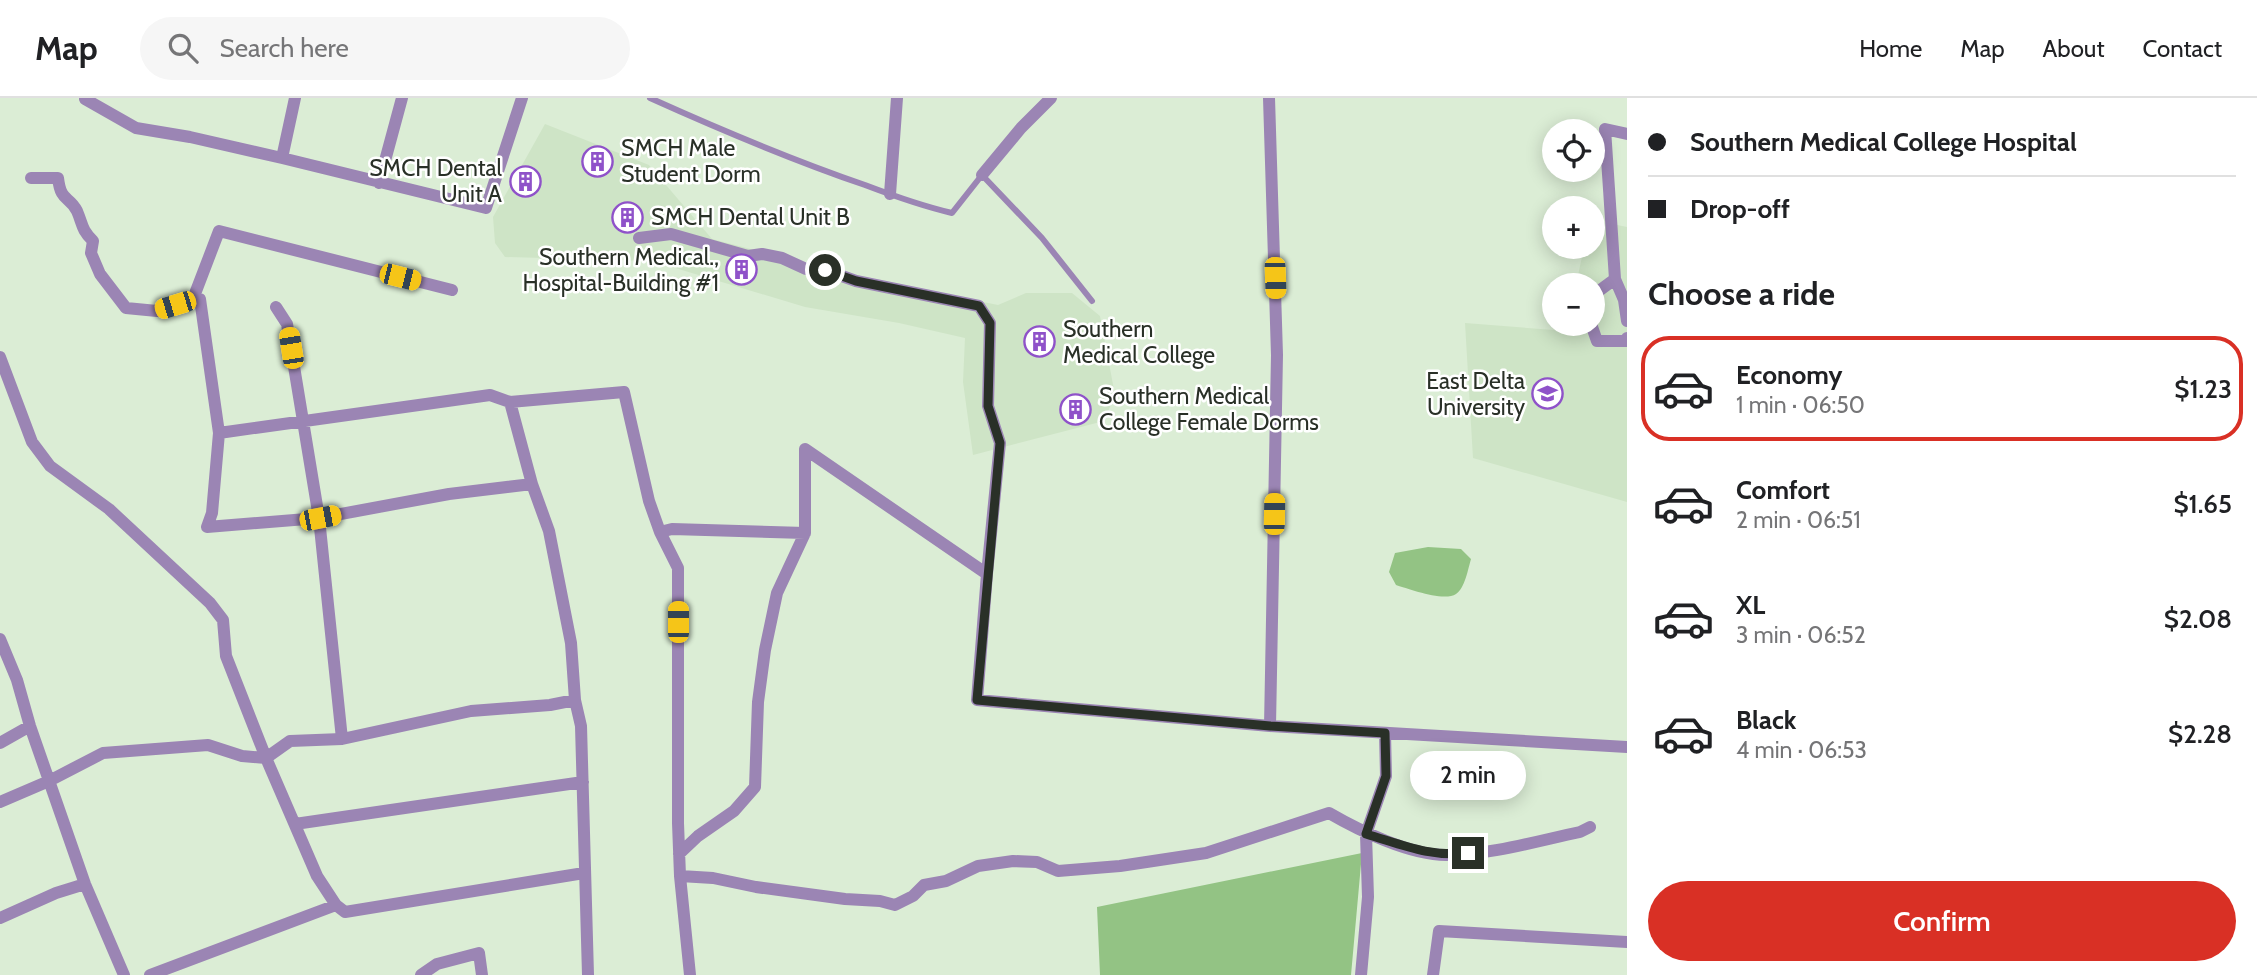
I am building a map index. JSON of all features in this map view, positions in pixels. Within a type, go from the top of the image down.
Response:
[{"type":"street","points":[[282,158],[295,98]]},
{"type":"street","points":[[379,183],[402,98]]},
{"type":"street","points":[[85,99],[136,128],[282,158],[486,208],[507,137],[522,98]]},
{"type":"street","points":[[890,194],[897,98]]},
{"type":"street","points":[[982,175],[1021,128],[1051,98]]},
{"type":"street","points":[[1269,98],[1277,355],[1270,726]]},
{"type":"street","points":[[1627,134],[1605,130],[1615,279],[1624,300],[1627,321]]},
{"type":"street","points":[[31,178],[58,178],[60,193],[76,209],[83,230],[93,241],[91,253],[100,274],[126,308],[157,311],[200,299],[219,433],[212,513],[207,527],[320,518],[449,494],[532,484]]},
{"type":"street","points":[[193,299],[219,231],[452,290]]},
{"type":"street","points":[[639,238],[671,234],[748,256],[762,254],[782,258],[806,269],[825,270],[856,281],[979,306],[990,323],[988,406],[1000,443],[977,700],[1270,726],[1627,747]]},
{"type":"street","points":[[1605,286],[1615,279]]},
{"type":"street","points":[[276,307],[287,324],[320,518],[342,739]]},
{"type":"street","points":[[1595,336],[1597,341],[1627,341],[1627,338]]},
{"type":"street","points":[[0,357],[32,442],[50,466],[108,509],[211,603],[223,620],[226,656],[266,758],[317,876],[336,905],[345,912],[584,873]]},
{"type":"street","points":[[219,433],[490,395],[510,402],[624,392],[649,501],[660,532],[678,568],[679,854],[690,975]]},
{"type":"street","points":[[510,402],[532,484],[549,531],[571,643],[575,700],[581,726],[588,975]]},
{"type":"street","points":[[679,854],[698,836],[734,811],[755,788],[758,702],[765,650],[777,593],[805,533],[806,449],[987,574]]},
{"type":"street","points":[[660,532],[672,529],[805,533]]},
{"type":"street","points":[[0,639],[18,680],[30,726],[85,884],[124,975]]},
{"type":"street","points":[[0,802],[49,781],[103,752],[208,745],[242,756],[266,758],[290,741],[342,739],[471,711],[550,705],[575,700]]},
{"type":"street","points":[[0,743],[30,726]]},
{"type":"street","points":[[1361,975],[1368,897],[1366,834],[1386,776],[1385,733]]},
{"type":"street","points":[[295,824],[583,782]]},
{"type":"street","points":[[680,876],[713,878],[756,887],[895,905],[913,896],[924,885],[946,881],[978,866],[1013,861],[1037,862],[1058,872],[1120,866],[1206,853],[1329,813],[1366,834],[1427,853],[1446,855],[1490,850],[1580,832],[1590,827]]},
{"type":"street","points":[[0,918],[56,893],[85,884]]},
{"type":"street","points":[[150,975],[336,905]]},
{"type":"street","points":[[1433,975],[1438,931],[1627,942]]},
{"type":"street","points":[[421,975],[437,964],[479,953],[482,975]]},
{"type":"lane","points":[[650,98],[731,135],[920,206],[952,213],[982,175],[1042,238],[1092,301]]},
{"type":"shaded area","points":[[545,124],[649,165],[712,239],[859,277],[998,305],[1026,293],[1072,293],[1100,316],[1115,395],[1104,421],[973,455],[963,382],[965,338],[899,323],[805,307],[652,261],[505,257],[495,243],[493,217]]},
{"type":"shaded area","name":"East Delta University","points":[[1605,222],[1627,227],[1627,502],[1473,458],[1465,323],[1542,329],[1542,336],[1605,336],[1605,273],[1579,273],[1581,259],[1605,259]]},
{"type":"shaded area","points":[[1428,547],[1461,549],[1471,559],[1464,583],[1456,594],[1435,596],[1396,585],[1389,572],[1395,553]]},
{"type":"shaded area","points":[[1362,853],[1351,975],[1100,975],[1097,907]]},
{"type":"place","name":"SMCH Male Student Dorm","points":[[598,161]]},
{"type":"place","name":"SMCH Dental Unit A","points":[[525,181]]},
{"type":"place","name":"SMCH Dental Unit B","points":[[628,217]]},
{"type":"place","name":"Southern Medical., Hospital-Building #1","points":[[742,270]]},
{"type":"place","name":"Southern Medical College","points":[[1040,342]]},
{"type":"place","name":"East Delta University","points":[[1548,394]]},
{"type":"place","name":"Southern Medical College Female Dorms","points":[[1076,409]]},
{"type":"route","points":[[825,270],[856,281],[979,306],[990,323],[988,406],[1000,443],[977,700],[1270,726],[1385,733],[1386,776],[1366,834],[1427,853],[1468,853]]}]
